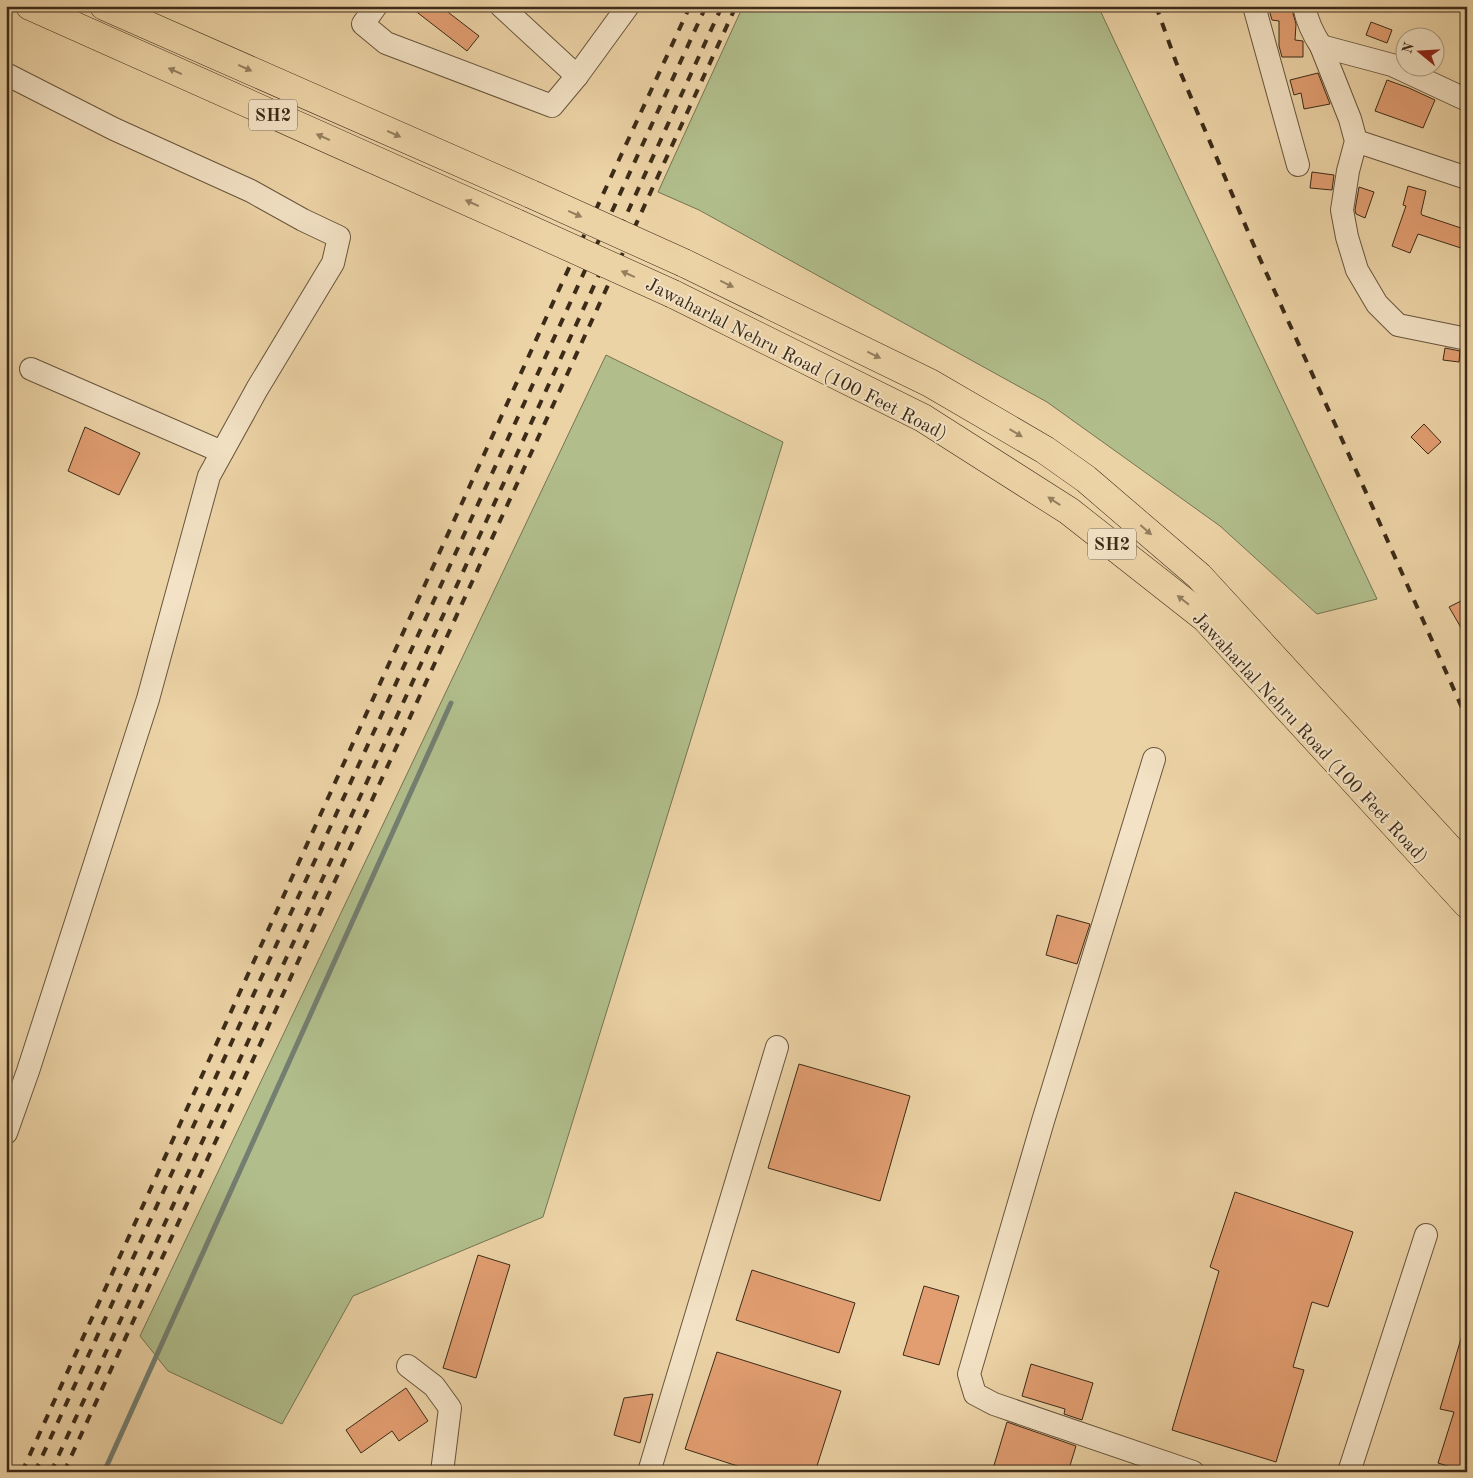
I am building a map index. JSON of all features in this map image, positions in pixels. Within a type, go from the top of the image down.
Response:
[{"type":"main road","name":"Jawaharlal Nehru Road (100 Feet Road)","points":[[30,6],[672,294],[923,418],[1069,511],[1204,618],[1467,904]]},
{"type":"main road","name":"Jawaharlal Nehru Road (100 Feet Road)","points":[[104,6],[684,263],[930,382],[1045,450],[1086,479],[1199,576],[1467,868]]},
{"type":"street","points":[[376,6],[363,24],[386,43],[552,106],[577,76],[628,6]]},
{"type":"street","points":[[501,6],[577,76]]},
{"type":"street","points":[[1254,6],[1298,165]]},
{"type":"street","points":[[1304,6],[1314,37],[1321,46],[1350,119],[1356,141],[1348,171],[1342,210],[1347,237],[1357,270],[1377,304],[1398,325],[1467,339]]},
{"type":"street","points":[[1321,46],[1392,65],[1448,93],[1467,100]]},
{"type":"street","points":[[6,74],[114,129],[250,192],[302,220],[339,237],[333,263],[257,389],[209,476],[148,699],[28,1071],[6,1133]]},
{"type":"street","points":[[1356,141],[1467,178]]},
{"type":"street","points":[[31,370],[222,452]]},
{"type":"street","points":[[1154,759],[1043,1121],[969,1374],[975,1394],[994,1404],[1193,1472]]},
{"type":"street","points":[[654,1471],[777,1047]]},
{"type":"street","points":[[1349,1472],[1426,1235]]},
{"type":"street","points":[[408,1366],[434,1386],[450,1408],[442,1472]]},
{"type":"green space","points":[[743,6],[1098,6],[1377,599],[1317,614],[1220,526],[1047,402],[699,210],[658,192]]},
{"type":"green space","points":[[606,355],[783,442],[543,1217],[353,1296],[282,1424],[168,1371],[140,1336]]},
{"type":"building","points":[[409,6],[440,6],[479,36],[467,51]]},
{"type":"building","points":[[1268,6],[1291,6],[1296,24],[1295,40],[1303,41],[1303,57],[1282,57],[1279,46],[1279,21],[1272,20]]},
{"type":"building","points":[[1371,22],[1392,30],[1387,43],[1366,35]]},
{"type":"building","points":[[1318,73],[1330,104],[1304,109],[1301,93],[1294,95],[1290,80]]},
{"type":"building","points":[[1387,80],[1435,100],[1423,128],[1375,111]]},
{"type":"building","points":[[1312,172],[1334,175],[1332,190],[1310,188]]},
{"type":"building","points":[[1408,186],[1426,191],[1422,215],[1467,230],[1467,250],[1418,234],[1410,253],[1392,246],[1406,206],[1403,205]]},
{"type":"building","points":[[1359,187],[1374,192],[1365,218],[1356,214],[1355,210]]},
{"type":"building","points":[[1445,348],[1460,351],[1459,362],[1443,360]]},
{"type":"building","points":[[1424,424],[1441,442],[1428,454],[1411,437]]},
{"type":"building","points":[[85,427],[140,453],[119,495],[68,471]]},
{"type":"building","points":[[1467,598],[1467,638],[1449,607]]},
{"type":"building","points":[[1057,915],[1090,924],[1077,964],[1046,955]]},
{"type":"building","points":[[799,1064],[910,1096],[880,1201],[768,1168]]},
{"type":"building","points":[[1235,1192],[1353,1232],[1328,1307],[1312,1302],[1293,1367],[1304,1370],[1276,1462],[1172,1430],[1219,1271],[1210,1267]]},
{"type":"building","points":[[478,1255],[510,1265],[476,1378],[443,1368]]},
{"type":"building","points":[[752,1270],[855,1303],[839,1353],[736,1320]]},
{"type":"building","points":[[924,1286],[959,1296],[939,1365],[903,1355]]},
{"type":"building","points":[[1463,1332],[1467,1332],[1467,1472],[1438,1463],[1454,1412],[1440,1409]]},
{"type":"building","points":[[717,1352],[841,1391],[815,1472],[756,1472],[685,1449]]},
{"type":"building","points":[[1031,1364],[1093,1383],[1082,1420],[1064,1414],[1065,1409],[1022,1396]]},
{"type":"building","points":[[406,1388],[428,1421],[399,1441],[392,1431],[361,1453],[346,1430]]},
{"type":"building","points":[[653,1394],[640,1443],[614,1435],[624,1398]]},
{"type":"building","points":[[1007,1422],[1076,1446],[1068,1472],[992,1472]]},
{"type":"waterway","points":[[104,1472],[451,703]]},
{"type":"railway","points":[[22,1472],[556,296],[690,6]]},
{"type":"railway","points":[[35,1472],[706,6]]},
{"type":"railway","points":[[51,1472],[722,6]]},
{"type":"railway","points":[[64,1472],[736,6]]},
{"type":"railway","points":[[1156,6],[1176,62],[1255,248],[1467,719]]}]
